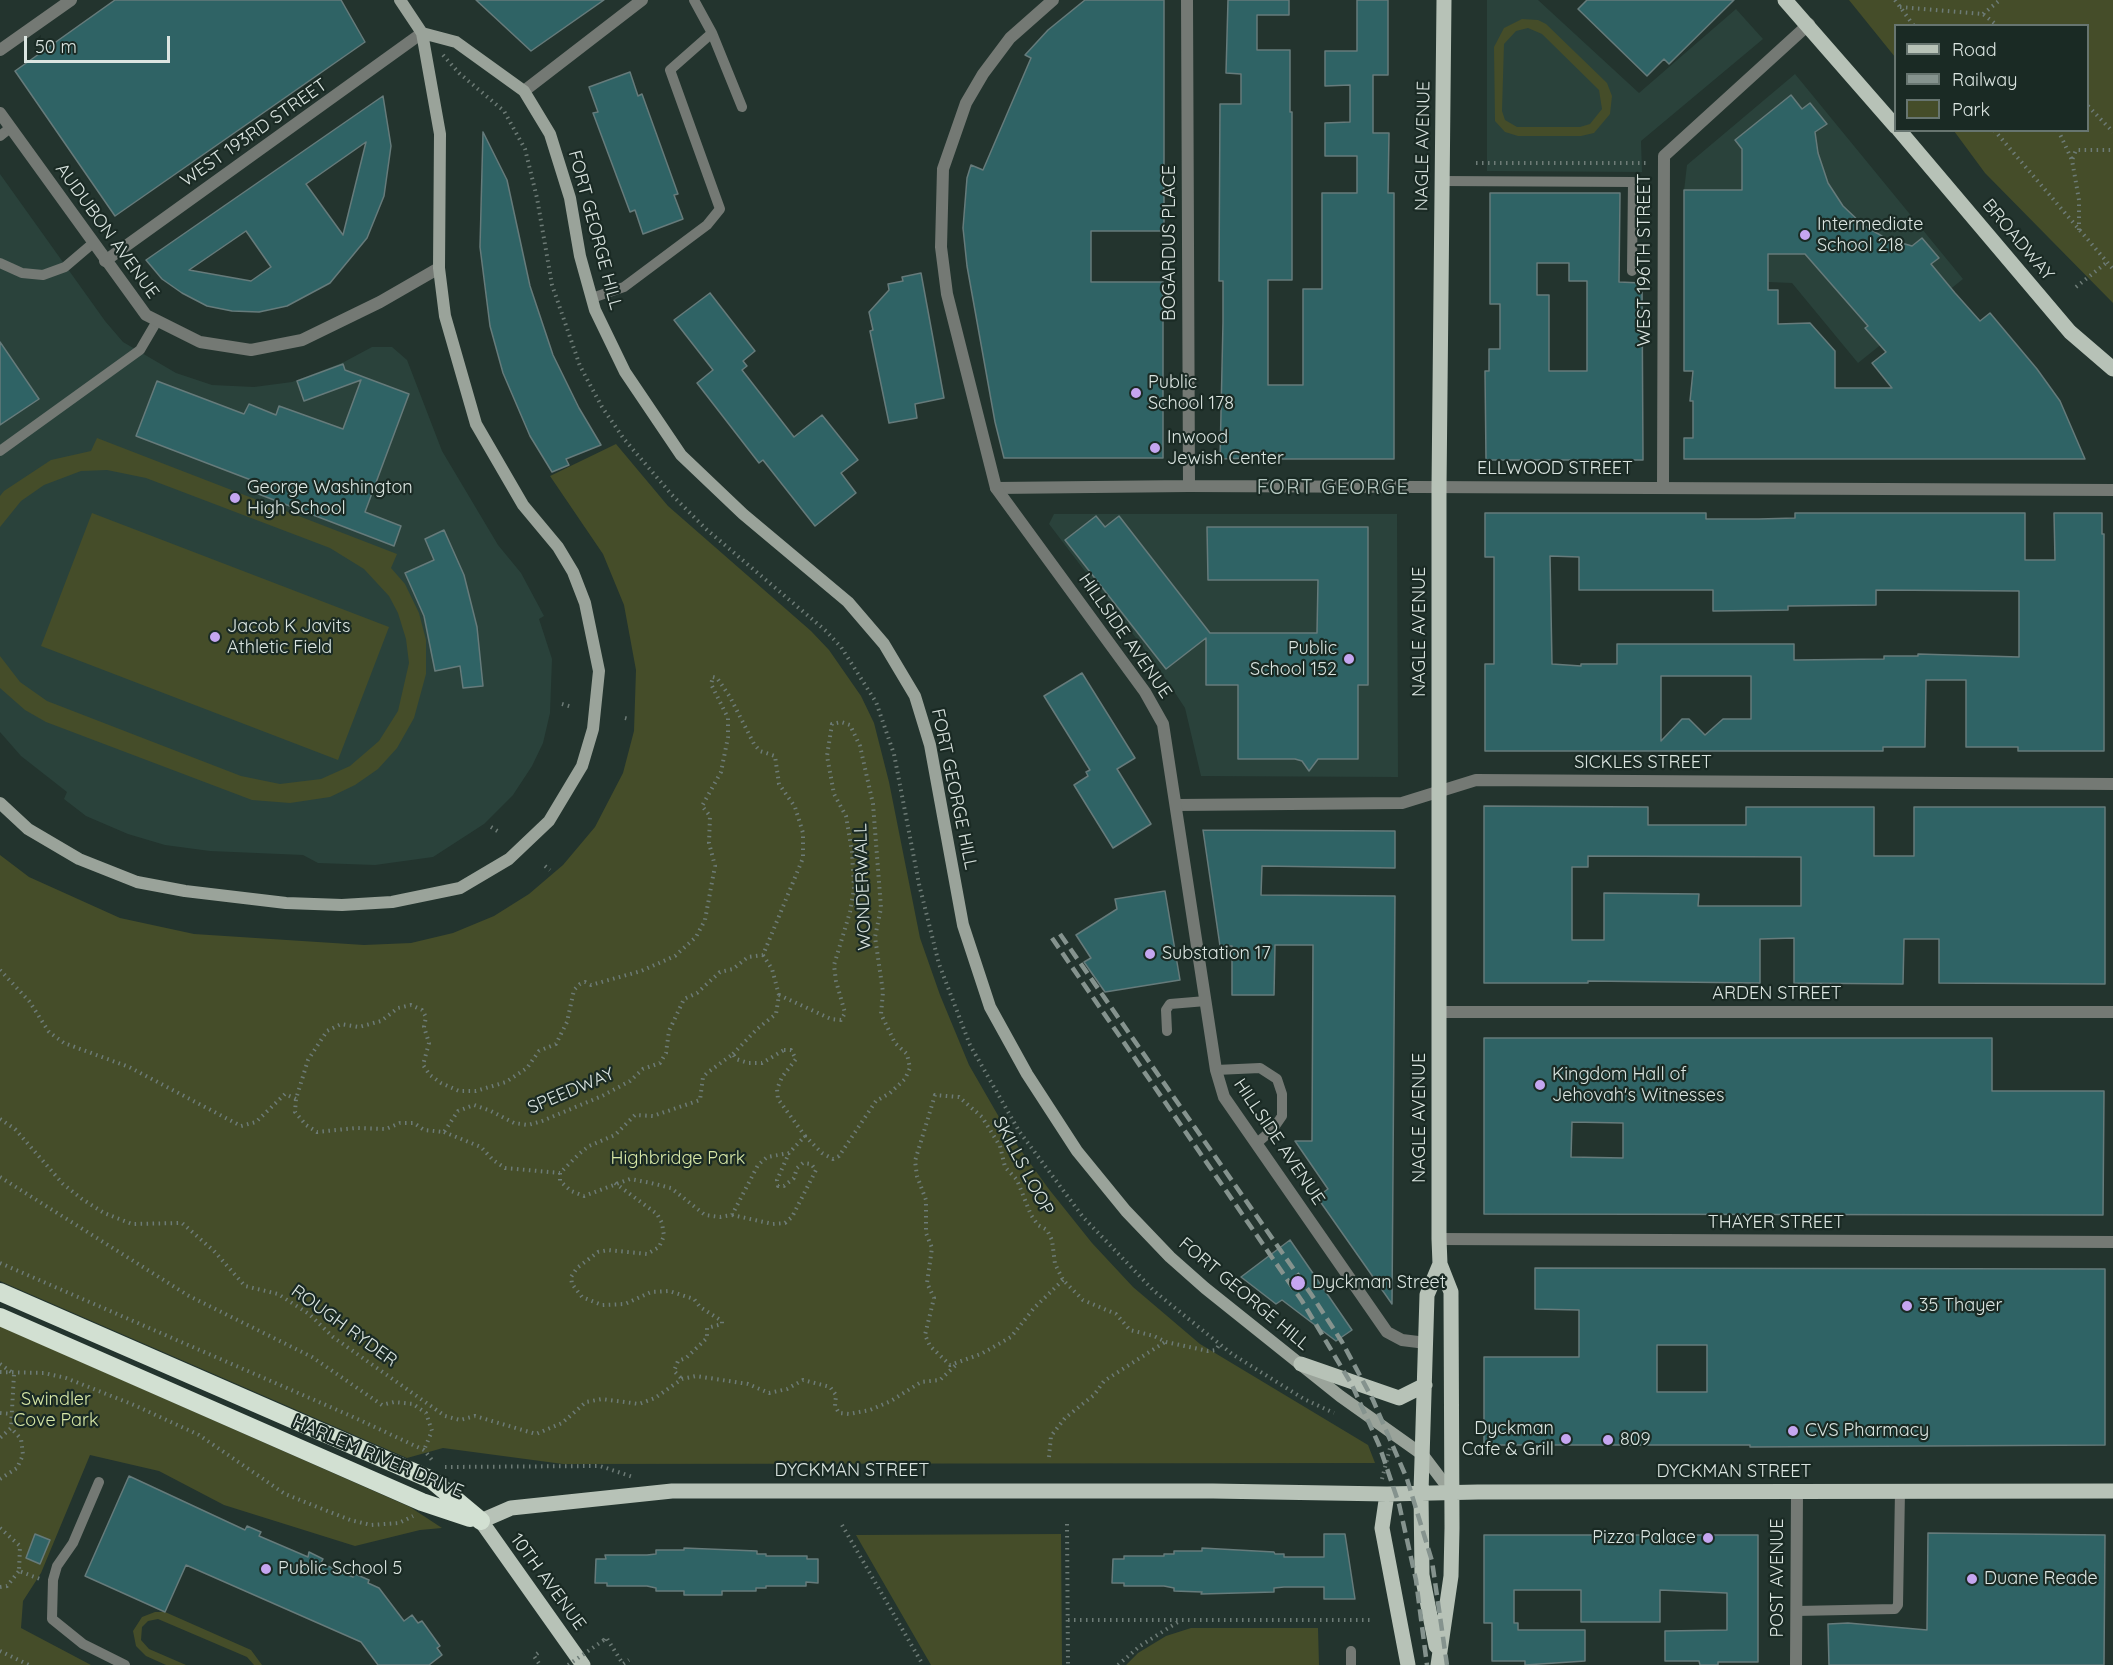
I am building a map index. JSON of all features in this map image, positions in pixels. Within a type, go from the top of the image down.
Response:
[{"type":"highway","name":"HARLEM RIVER DRIVE","points":[[0,1292],[432,1480],[481,1521]]},
{"type":"highway","name":"HARLEM RIVER DRIVE","points":[[0,1317],[422,1502],[481,1521]]},
{"type":"main road","points":[[0,803],[28,828],[79,859],[137,882],[185,891],[286,903],[342,905],[415,900],[460,888],[509,859],[549,821],[582,766],[593,729],[599,671],[585,603],[573,572],[558,547],[510,485],[477,424],[445,316],[439,268],[440,134],[422,33],[399,0]]},
{"type":"main road","name":"NAGLE AVENUE","points":[[1438,1661],[1451,1576],[1451,1292],[1440,1264],[1439,1239],[1441,1012],[1439,487],[1444,0]]},
{"type":"main road","points":[[1785,0],[1809,24],[1894,125]]},
{"type":"main road","name":"FORT GEORGE HILL","points":[[422,33],[456,42],[524,91],[550,134],[570,198],[580,256],[592,298],[625,372],[681,455],[743,514],[848,602],[885,644],[915,696],[930,745],[963,925],[990,1007],[1027,1074],[1077,1151],[1126,1211],[1170,1257],[1205,1288],[1301,1364],[1422,1455],[1451,1492]]},
{"type":"main road","name":"BROADWAY","points":[[1901,132],[2070,332],[2113,369]]},
{"type":"main road","name":"NAGLE AVENUE","points":[[1438,1661],[1422,1575],[1422,1455],[1427,1295],[1440,1264]]},
{"type":"main road","points":[[1301,1364],[1399,1398],[1425,1385]]},
{"type":"main road","name":"DYCKMAN STREET","points":[[481,1521],[511,1508],[672,1491],[1213,1491],[1382,1494],[1422,1492],[2113,1491]]},
{"type":"main road","points":[[1382,1494],[1382,1528],[1408,1665]]},
{"type":"main road","name":"10TH AVENUE","points":[[481,1521],[583,1665]]},
{"type":"street","points":[[0,51],[71,0]]},
{"type":"street","points":[[524,91],[642,0]]},
{"type":"street","name":"HILLSIDE AVENUE","points":[[1053,0],[1010,38],[983,74],[966,103],[943,169],[941,247],[947,294],[996,488],[1145,692],[1163,724],[1216,1070],[1224,1097],[1387,1332],[1402,1340],[1426,1344]]},
{"type":"street","name":"BOGARDUS PLACE","points":[[1188,0],[1189,486]]},
{"type":"street","name":"WEST 196TH STREET","points":[[1663,487],[1664,156],[1809,24]]},
{"type":"street","name":"WEST 193RD STREET","points":[[105,261],[422,33]]},
{"type":"street","name":"AUDUBON AVENUE","points":[[0,113],[92,244],[146,315],[200,342],[251,350],[302,340],[380,302],[439,268]]},
{"type":"street","name":"ELLWOOD STREET","points":[[996,488],[1189,486],[2113,490]]},
{"type":"street","name":"SICKLES STREET","points":[[1177,805],[1402,803],[1476,780],[2113,784]]},
{"type":"street","name":"ARDEN STREET","points":[[1441,1012],[2113,1012]]},
{"type":"street","name":"THAYER STREET","points":[[1439,1239],[2113,1242]]},
{"type":"street","name":"POST AVENUE","points":[[1796,1665],[1797,1491]]},
{"type":"lane","points":[[694,0],[712,33],[742,107]]},
{"type":"lane","points":[[592,298],[624,286],[707,225],[720,210],[670,70],[712,33]]},
{"type":"lane","points":[[0,136],[10,128]]},
{"type":"lane","points":[[1442,181],[1633,182],[1632,271]]},
{"type":"lane","points":[[0,263],[22,273],[43,275],[65,267],[92,244]]},
{"type":"lane","points":[[0,451],[140,350],[157,321]]},
{"type":"lane","points":[[1167,1031],[1166,1010],[1170,1004],[1206,1001]]},
{"type":"lane","points":[[1216,1070],[1260,1068],[1276,1079],[1282,1094],[1281,1116],[1273,1129],[1256,1143]]},
{"type":"lane","points":[[99,1482],[73,1543],[57,1566],[53,1584],[52,1619],[83,1644],[125,1665]]},
{"type":"lane","points":[[1796,1611],[1895,1609],[1898,1605],[1900,1491]]},
{"type":"lane","points":[[1351,1651],[1351,1665]]},
{"type":"path","points":[[1894,0],[1913,24]]},
{"type":"path","points":[[1983,14],[2000,0]]},
{"type":"path","points":[[1900,7],[1983,14],[1996,24]]},
{"type":"path","points":[[459,74],[504,111],[525,148],[537,198],[552,285],[580,366],[602,407],[624,439],[672,495],[706,528],[834,639],[861,675],[876,702],[894,754],[919,884],[939,964],[952,1002],[990,1084],[1019,1131],[1083,1217],[1154,1291],[1219,1345],[1297,1395],[1340,1416]]},
{"type":"path","points":[[2089,107],[2113,132]]},
{"type":"path","points":[[1996,132],[2113,269]]},
{"type":"path","points":[[2059,132],[2072,160],[2079,200],[2079,231]]},
{"type":"path","points":[[2072,160],[2076,150],[2113,150]]},
{"type":"path","points":[[1476,163],[1647,163]]},
{"type":"path","points":[[2076,287],[2106,263]]},
{"type":"path","name":"SPEEDWAY","points":[[296,1099],[308,1060],[327,1031],[341,1024],[359,1027],[381,1021],[398,1008],[411,1005],[422,1010],[426,1017],[424,1027],[429,1043],[423,1065],[429,1075],[459,1090],[476,1091],[506,1082],[527,1068],[539,1051],[556,1044],[567,1022],[574,990],[580,984],[585,982],[591,985],[641,971],[675,956],[696,937],[705,920],[716,866],[709,843],[710,816],[702,806],[721,772],[728,737],[728,718],[711,684],[713,677],[717,678],[730,697],[754,744],[760,751],[775,756],[779,784],[795,807],[803,833],[803,858],[763,955],[748,957],[733,969],[720,972],[697,993],[684,999],[669,1031],[666,1053],[660,1063],[643,1069],[630,1081],[602,1096],[528,1125],[514,1123],[474,1105],[466,1106],[458,1111],[444,1132]]},
{"type":"path","points":[[562,704],[572,707]]},
{"type":"path","name":"WONDERWALL","points":[[779,995],[831,1019],[841,1020],[845,1013],[834,965],[852,900],[852,852],[846,816],[834,794],[826,756],[832,724],[841,722],[850,725],[860,746],[873,804],[881,909],[875,937],[883,992],[881,1014],[895,1043],[907,1054],[910,1068],[905,1079],[890,1093],[876,1101],[839,1156],[833,1159],[822,1154],[805,1136]]},
{"type":"path","points":[[491,827],[499,832]]},
{"type":"path","points":[[545,866],[550,870]]},
{"type":"path","points":[[733,1054],[736,1059],[748,1063],[762,1063],[774,1053],[791,1050],[796,1059],[782,1077],[777,1089],[778,1099],[805,1136],[789,1153],[777,1180],[778,1186],[784,1186],[794,1178],[796,1168],[803,1163],[811,1164],[816,1170],[792,1217],[785,1223],[773,1224],[732,1215],[720,1217],[705,1215],[671,1188],[630,1179],[584,1196],[571,1191],[560,1181],[560,1173],[589,1146],[615,1136],[634,1115],[653,1116],[700,1100],[703,1077],[706,1073],[733,1054],[757,1029],[776,1014],[779,995],[772,969],[763,955]]},
{"type":"path","points":[[0,970],[29,1001],[49,1032],[64,1043],[129,1067],[241,1126],[256,1122],[285,1094],[296,1099],[295,1112],[306,1125],[317,1132],[386,1128],[400,1123],[414,1123],[424,1130],[444,1132],[482,1147],[493,1160],[505,1168],[560,1173]]},
{"type":"path","name":"SKILLS LOOP","points":[[957,1364],[945,1363],[934,1352],[925,1335],[934,1298],[927,1283],[932,1248],[926,1233],[926,1200],[917,1176],[915,1161],[935,1095],[959,1097],[986,1122],[1000,1146],[1003,1162],[1021,1188],[1031,1215],[1038,1225],[1047,1230],[1052,1240],[1055,1264],[1063,1280]]},
{"type":"path","name":"ROUGH RYDER","points":[[0,1119],[15,1129],[63,1184],[104,1213],[132,1224],[182,1223],[214,1251],[245,1286],[278,1294],[309,1314],[333,1338],[445,1416],[460,1419],[475,1416],[536,1434],[562,1423],[586,1402],[602,1399],[639,1404],[655,1398],[682,1379]]},
{"type":"path","points":[[732,1215],[758,1165],[767,1157],[789,1153]]},
{"type":"path","points":[[0,1177],[189,1296],[312,1357],[382,1405],[394,1402],[413,1404],[426,1413],[432,1431],[424,1450]]},
{"type":"path","points":[[614,1183],[657,1214],[662,1223],[664,1236],[659,1247],[647,1254],[608,1250],[598,1252],[578,1268],[571,1277],[572,1284],[582,1297],[602,1305],[625,1304],[651,1292],[669,1291],[694,1299],[700,1307],[722,1321],[722,1324],[707,1328],[707,1338],[686,1358],[678,1361],[674,1371],[682,1379],[696,1376],[718,1379],[748,1384],[769,1393],[787,1389],[803,1380],[830,1387],[836,1395],[835,1406],[839,1413],[849,1414],[870,1410],[891,1401],[921,1382],[940,1380],[957,1364],[1011,1336],[1034,1308],[1063,1280],[1083,1300],[1116,1314],[1130,1330],[1154,1336],[1166,1342],[1208,1351],[1216,1350],[1219,1345]]},
{"type":"path","points":[[0,1263],[424,1450],[438,1467],[600,1466],[641,1480]]},
{"type":"path","points":[[1049,1457],[1051,1436],[1065,1418],[1094,1395],[1104,1381],[1166,1342]]},
{"type":"path","points":[[0,1364],[14,1374]]},
{"type":"path","points":[[0,1372],[44,1373],[66,1378],[134,1405],[198,1435],[285,1494],[350,1520],[371,1525],[399,1523],[412,1518],[422,1502]]},
{"type":"path","points":[[0,1479],[17,1468],[23,1455],[21,1439],[11,1428],[14,1374]]},
{"type":"path","points":[[0,1413],[12,1414]]},
{"type":"path","points":[[0,1437],[11,1428]]},
{"type":"path","points":[[1382,1494],[1391,1432]]},
{"type":"path","points":[[1067,1524],[1068,1665]]},
{"type":"path","points":[[842,1525],[923,1665]]},
{"type":"path","points":[[0,1528],[20,1546],[19,1571],[7,1586],[0,1587]]},
{"type":"path","points":[[19,1571],[53,1584]]},
{"type":"path","points":[[1068,1620],[1373,1620]]},
{"type":"path","points":[[1118,1665],[1140,1646],[1181,1620]]},
{"type":"path","points":[[568,1665],[606,1637],[623,1664],[629,1660]]},
{"type":"path","points":[[0,1651],[29,1665]]},
{"type":"path","points":[[538,1653],[534,1656],[540,1665]]},
{"type":"shaded area","points":[[1487,0],[1538,0],[1639,93],[1736,9],[1763,39],[1641,141],[1642,172],[1487,171]]},
{"type":"shaded area","name":"Intermediate School 218","points":[[1795,74],[1963,279],[1858,363],[1792,283],[1768,282],[1684,191],[1687,165]]},
{"type":"shaded area","name":"George Washington High School","points":[[0,174],[105,321],[123,342],[176,373],[212,385],[254,387],[292,382],[344,362],[372,347],[392,347],[407,360],[442,451],[498,545],[521,573],[544,616],[539,619],[552,659],[550,713],[543,743],[532,766],[513,795],[484,824],[433,857],[375,865],[318,863],[303,855],[210,851],[165,845],[128,834],[86,816],[64,799],[67,792],[21,756],[0,732]]},
{"type":"shaded area","points":[[1054,514],[1397,514],[1398,777],[1201,776],[1185,708],[1158,667],[1049,524]]},
{"type":"green space","points":[[1849,0],[2113,0],[2113,303],[1985,173],[1955,132],[2089,132],[2089,24],[1894,24],[1894,56]]},
{"type":"green space","points":[[1522,19],[1538,20],[1546,24],[1607,83],[1612,96],[1610,114],[1594,133],[1581,136],[1518,136],[1505,132],[1495,121],[1494,47],[1504,28]],"holes":[[[1528,28],[1542,34],[1599,90],[1602,109],[1590,124],[1580,127],[1517,127],[1505,120],[1502,111],[1504,44],[1516,31]]]},
{"type":"green space","points":[[97,438],[397,554],[391,568],[405,584],[419,613],[426,640],[426,674],[414,718],[397,748],[378,769],[355,785],[330,797],[290,803],[252,800],[46,722],[25,710],[0,688],[0,656],[20,682],[47,701],[241,776],[280,784],[321,779],[350,766],[379,741],[398,711],[409,663],[406,639],[398,613],[389,596],[364,569],[330,548],[146,478],[107,470],[81,471],[44,485],[21,501],[0,527],[0,496],[4,491],[51,460],[91,451]]},
{"type":"green space","name":"Highbridge Park","points":[[616,444],[668,506],[811,631],[829,650],[861,696],[874,723],[889,782],[920,938],[940,995],[969,1065],[1007,1131],[1048,1188],[1092,1243],[1133,1287],[1200,1344],[1368,1445],[1375,1463],[563,1464],[443,1448],[407,1458],[0,1281],[0,855],[29,877],[120,918],[194,934],[364,945],[411,943],[453,933],[494,916],[529,894],[563,865],[595,827],[623,773],[634,731],[636,670],[624,605],[603,554],[550,476]]},
{"type":"green space","name":"Jacob K Javits Athletic Field","points":[[92,513],[389,627],[338,760],[41,646]]},
{"type":"green space","name":"Swindler Cove Park","points":[[0,1326],[410,1507],[442,1528],[420,1530],[355,1546],[224,1505],[159,1471],[90,1455],[41,1573],[23,1601],[21,1628],[91,1665],[0,1665]]},
{"type":"green space","points":[[1061,1534],[1062,1665],[931,1665],[856,1535]]},
{"type":"green space","points":[[155,1612],[165,1612],[251,1650],[262,1665],[254,1665],[247,1657],[158,1619],[148,1621],[142,1627],[141,1640],[149,1649],[186,1665],[166,1665],[146,1656],[136,1646],[133,1631],[142,1617]]},
{"type":"green space","points":[[1191,1628],[1318,1628],[1319,1665],[1126,1665],[1138,1653],[1166,1636]]},
{"type":"building","points":[[115,0],[341,0],[365,42],[115,216],[15,71]]},
{"type":"building","points":[[476,0],[604,0],[531,51]]},
{"type":"building","points":[[1085,0],[1164,0],[1164,231],[1091,231],[1091,282],[1163,282],[1163,458],[1004,458],[995,422],[967,266],[963,228],[967,178],[971,165],[983,170],[1031,58],[1025,55],[1048,30]]},
{"type":"building","points":[[1228,0],[1289,0],[1289,15],[1257,15],[1257,50],[1290,50],[1290,112],[1292,112],[1292,280],[1268,280],[1268,385],[1303,385],[1303,289],[1322,289],[1322,193],[1357,193],[1357,156],[1325,156],[1325,123],[1350,122],[1350,85],[1325,86],[1325,51],[1357,51],[1357,0],[1388,0],[1388,75],[1373,75],[1373,133],[1389,133],[1388,193],[1394,193],[1394,459],[1272,459],[1263,450],[1251,458],[1220,459],[1223,281],[1219,281],[1220,104],[1241,104],[1241,74],[1226,73]]},
{"type":"building","points":[[1587,0],[1734,0],[1669,64],[1664,59],[1647,76],[1578,9]]},
{"type":"building","points":[[630,72],[638,96],[642,94],[678,194],[674,195],[683,219],[643,234],[635,210],[630,212],[593,113],[598,112],[589,87]]},
{"type":"building","points":[[1791,95],[1802,109],[1810,103],[1827,124],[1815,132],[1818,153],[1828,183],[1843,206],[1863,225],[1887,239],[1912,246],[1922,238],[1939,258],[1931,264],[1955,293],[1980,321],[1990,313],[2037,369],[2060,401],[2085,459],[1684,459],[1684,438],[1693,438],[1693,401],[1690,401],[1693,371],[1684,371],[1684,190],[1742,190],[1742,149],[1735,140]],"holes":[[[1768,254],[1805,254],[1868,326],[1865,328],[1886,352],[1872,363],[1892,388],[1835,388],[1835,351],[1810,323],[1778,324],[1778,290],[1768,290]]]},
{"type":"building","points":[[383,96],[391,146],[384,196],[367,238],[330,283],[287,306],[259,312],[232,311],[207,306],[182,293],[162,279],[146,260]],"holes":[[[366,142],[343,235],[306,184]],[[246,231],[271,267],[251,281],[189,270]]]},
{"type":"building","points":[[483,132],[507,180],[530,286],[553,355],[579,408],[601,445],[566,459],[569,465],[552,472],[530,436],[503,373],[490,326],[480,247]]},
{"type":"building","points":[[1490,193],[1620,193],[1619,282],[1642,283],[1643,460],[1486,460],[1485,371],[1489,371],[1489,349],[1500,349],[1500,304],[1490,304]],"holes":[[[1537,263],[1569,263],[1569,281],[1587,281],[1587,371],[1549,371],[1549,295],[1537,295]]]},
{"type":"building","points":[[921,273],[944,398],[915,404],[917,418],[889,423],[870,331],[873,330],[869,312],[889,290],[888,284],[903,281],[902,277]]},
{"type":"building","points":[[710,293],[755,351],[743,361],[747,366],[742,370],[794,437],[822,415],[858,460],[841,473],[856,493],[815,526],[763,460],[759,463],[697,383],[713,370],[674,320]]},
{"type":"building","points":[[0,342],[39,399],[0,425]]},
{"type":"building","points":[[343,364],[345,370],[409,394],[365,512],[401,526],[394,546],[248,490],[251,480],[136,436],[157,381],[244,414],[249,404],[276,415],[279,406],[343,429],[361,380],[304,401],[297,381]]},
{"type":"building","points":[[1485,513],[1706,513],[1706,519],[1759,519],[1795,518],[1795,513],[2025,513],[2025,560],[2055,560],[2054,513],[2102,513],[2102,534],[2104,534],[2104,751],[2018,751],[2018,747],[1966,747],[1966,680],[1926,680],[1925,747],[1883,747],[1883,751],[1485,751],[1485,664],[1494,664],[1494,557],[1485,557]],"holes":[[[1550,556],[1579,557],[1579,590],[1713,590],[1713,611],[1788,610],[1788,606],[1876,605],[1876,590],[2019,591],[2019,657],[1918,654],[1918,656],[1884,656],[1884,659],[1794,660],[1794,644],[1617,644],[1617,664],[1581,664],[1581,666],[1552,664]],[[1661,676],[1751,676],[1751,719],[1723,719],[1705,735],[1689,719],[1682,719],[1661,741]]]},
{"type":"building","points":[[1096,516],[1105,527],[1119,516],[1210,633],[1317,633],[1318,580],[1208,580],[1207,527],[1368,527],[1368,685],[1358,685],[1358,759],[1318,759],[1309,771],[1302,761],[1295,759],[1238,759],[1238,685],[1206,685],[1206,638],[1166,669],[1065,540]]},
{"type":"building","points":[[444,530],[464,575],[477,627],[483,686],[463,688],[460,666],[435,671],[424,616],[405,573],[434,560],[425,539]]},
{"type":"building","points":[[1082,673],[1135,758],[1117,769],[1151,824],[1113,848],[1074,785],[1088,776],[1086,772],[1090,770],[1044,696]]},
{"type":"building","points":[[1484,806],[1648,807],[1648,825],[1746,825],[1746,807],[1874,807],[1874,856],[1914,856],[1914,807],[2105,807],[2105,984],[1939,983],[1939,939],[1904,939],[1903,984],[1794,983],[1794,938],[1760,939],[1760,983],[1588,981],[1588,983],[1484,983]],"holes":[[[1588,856],[1801,857],[1801,906],[1698,906],[1699,894],[1604,893],[1604,940],[1572,940],[1572,867],[1588,867]]]},
{"type":"building","points":[[1203,830],[1395,831],[1395,868],[1262,866],[1261,895],[1395,896],[1392,1304],[1317,1197],[1328,1189],[1295,1141],[1312,1141],[1313,945],[1275,945],[1274,995],[1232,995],[1232,946],[1220,946]]},
{"type":"building","name":"Substation 17","points":[[1165,891],[1180,980],[1105,992],[1084,962],[1091,958],[1076,935],[1117,909],[1115,899]]},
{"type":"building","points":[[1484,1038],[1992,1038],[1992,1091],[2104,1091],[2103,1215],[1484,1214]],"holes":[[[1572,1122],[1623,1123],[1623,1158],[1571,1157]]]},
{"type":"building","points":[[1290,1240],[1352,1330],[1336,1341],[1282,1300],[1276,1304],[1241,1277]]},
{"type":"building","points":[[1535,1268],[2105,1269],[2105,1445],[1750,1447],[1750,1445],[1484,1445],[1484,1357],[1579,1357],[1579,1310],[1535,1309]],"holes":[[[1657,1345],[1707,1345],[1707,1392],[1657,1392]]]},
{"type":"building","name":"Public School 5","points":[[129,1476],[245,1530],[247,1526],[261,1532],[259,1536],[308,1557],[309,1552],[323,1559],[321,1563],[353,1577],[355,1574],[369,1580],[368,1583],[379,1588],[404,1621],[412,1615],[418,1623],[422,1621],[440,1646],[437,1648],[442,1655],[429,1665],[378,1665],[361,1642],[186,1565],[165,1612],[85,1576]]},
{"type":"building","points":[[1928,1533],[2105,1535],[2104,1665],[1829,1665],[1828,1624],[1848,1623],[1927,1630]]},
{"type":"building","points":[[35,1534],[50,1540],[40,1564],[26,1558]]},
{"type":"building","points":[[1324,1534],[1345,1534],[1355,1599],[1324,1599],[1324,1587],[1284,1587],[1274,1588],[1274,1592],[1201,1594],[1202,1592],[1174,1591],[1174,1588],[1164,1586],[1124,1586],[1124,1583],[1112,1583],[1113,1559],[1124,1559],[1124,1556],[1164,1556],[1164,1554],[1174,1554],[1174,1551],[1202,1551],[1202,1548],[1274,1552],[1284,1554],[1284,1557],[1324,1557]]},
{"type":"building","points":[[1484,1535],[1758,1535],[1758,1662],[1718,1662],[1718,1665],[1700,1665],[1699,1661],[1665,1661],[1665,1631],[1727,1630],[1727,1593],[1660,1590],[1660,1622],[1581,1622],[1581,1590],[1514,1590],[1514,1623],[1518,1623],[1518,1630],[1585,1630],[1585,1661],[1525,1665],[1525,1661],[1492,1661],[1492,1623],[1484,1623]]},
{"type":"building","points":[[684,1548],[757,1551],[757,1554],[766,1554],[766,1556],[807,1556],[807,1559],[818,1559],[818,1583],[806,1582],[806,1586],[766,1586],[766,1588],[756,1588],[756,1591],[722,1591],[722,1595],[684,1595],[684,1591],[656,1591],[656,1588],[647,1586],[607,1586],[607,1583],[595,1583],[596,1559],[606,1559],[605,1555],[647,1555],[656,1554],[656,1550],[684,1550]]},
{"type":"railway","points":[[1060,934],[1311,1294],[1342,1342],[1373,1400],[1407,1479],[1432,1561],[1447,1665]]},
{"type":"railway","points":[[1052,938],[1302,1301],[1352,1385],[1379,1445],[1399,1504],[1416,1580],[1427,1665]]},
{"type":"place","name":"Intermediate School 218","points":[[1805,235]]},
{"type":"place","name":"Public School 178","points":[[1136,393]]},
{"type":"place","name":"Inwood Jewish Center","points":[[1155,448]]},
{"type":"place","name":"George Washington High School","points":[[235,498]]},
{"type":"place","name":"Jacob K Javits Athletic Field","points":[[215,637]]},
{"type":"place","name":"Public School 152","points":[[1349,659]]},
{"type":"place","name":"Substation 17","points":[[1150,954]]},
{"type":"place","name":"Kingdom Hall of Jehovah's Witnesses","points":[[1540,1085]]},
{"type":"place","name":"Dyckman Street","points":[[1298,1283]]},
{"type":"place","name":"35 Thayer","points":[[1907,1306]]},
{"type":"place","name":"CVS Pharmacy","points":[[1793,1431]]},
{"type":"place","name":"Dyckman Cafe & Grill","points":[[1566,1439]]},
{"type":"place","name":"809","points":[[1608,1440]]},
{"type":"place","name":"Pizza Palace","points":[[1708,1538]]},
{"type":"place","name":"Public School 5","points":[[266,1569]]},
{"type":"place","name":"Duane Reade","points":[[1972,1579]]},
{"type":"district","name":"FORT GEORGE","points":[[1333,488]]}]
